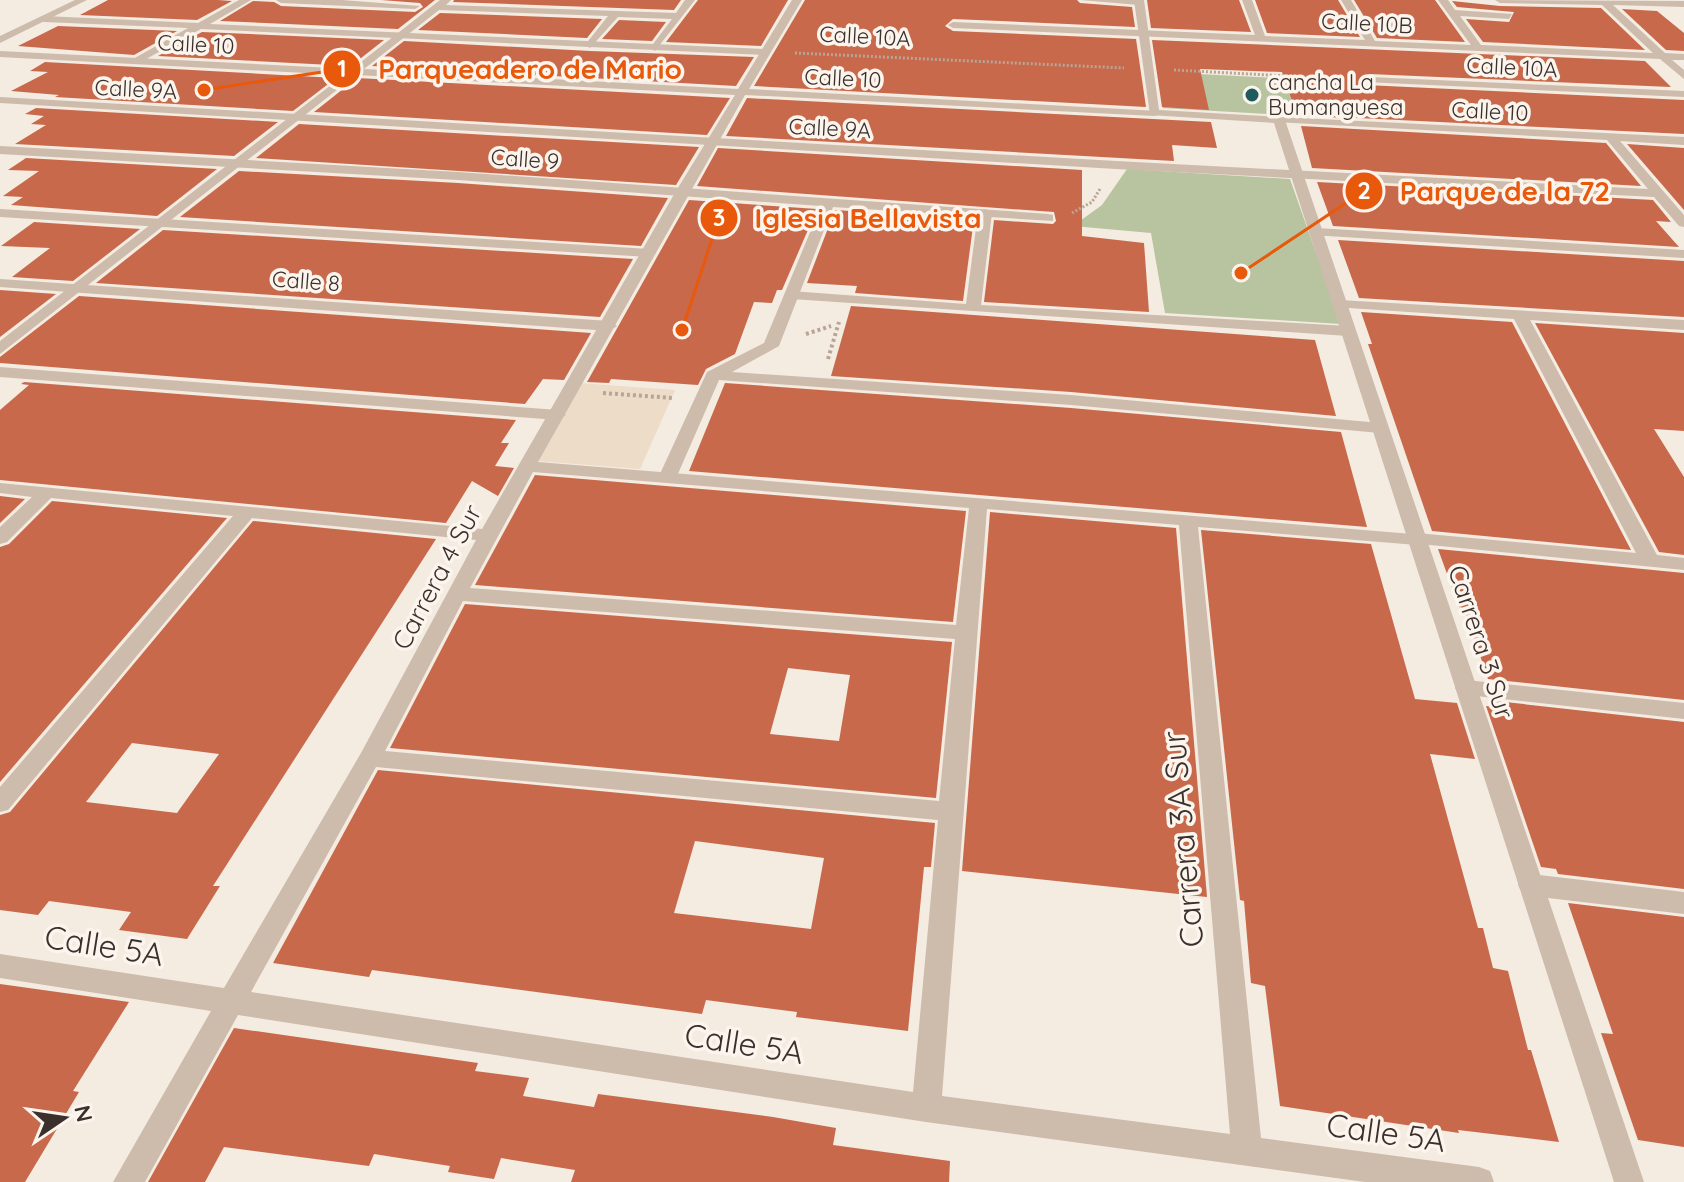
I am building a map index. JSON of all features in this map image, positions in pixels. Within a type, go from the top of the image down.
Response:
[{"type":"street","points":[[0,40],[82,0]]},
{"type":"street","points":[[137,61],[246,0]]},
{"type":"street","points":[[281,0],[419,3]]},
{"type":"street","points":[[655,48],[690,0]]},
{"type":"street","name":"Carrera 4 Sur","points":[[128,1182],[370,758],[488,535],[609,326],[682,191],[797,0]]},
{"type":"street","points":[[1085,0],[1139,1],[1154,113]]},
{"type":"street","points":[[1247,0],[1261,38]]},
{"type":"street","points":[[1346,0],[1372,44]]},
{"type":"street","points":[[1443,0],[1478,48]]},
{"type":"street","points":[[1453,13],[1509,16],[1498,0]]},
{"type":"street","points":[[1498,0],[1684,4]]},
{"type":"street","points":[[403,14],[419,3]]},
{"type":"street","points":[[0,349],[441,3],[677,16]]},
{"type":"street","points":[[1606,4],[1684,76]]},
{"type":"street","points":[[590,45],[615,14]]},
{"type":"street","points":[[44,19],[765,52]]},
{"type":"street","points":[[380,31],[391,23]]},
{"type":"street","name":"Calle 10B","points":[[953,25],[1684,57]]},
{"type":"street","points":[[1394,45],[1400,56]]},
{"type":"street","name":"Calle 10","points":[[0,54],[1684,141]]},
{"type":"street","points":[[1406,67],[1414,82]]},
{"type":"street","points":[[1369,80],[1373,74],[1394,69]]},
{"type":"street","name":"Calle 10A","points":[[1369,80],[1684,94]]},
{"type":"street","name":"Calle 9A","points":[[0,100],[1116,165],[1659,193]]},
{"type":"street","name":"Carrera 3 Sur","points":[[1279,120],[1629,1182]]},
{"type":"street","points":[[1610,137],[1684,223]]},
{"type":"street","name":"Calle 9","points":[[0,150],[682,191],[1048,218]]},
{"type":"street","points":[[668,476],[713,375],[771,346],[829,201]]},
{"type":"street","points":[[0,213],[649,253]]},
{"type":"street","points":[[973,309],[985,213]]},
{"type":"street","points":[[1316,232],[1684,254]]},
{"type":"street","name":"Calle 8","points":[[0,283],[609,326]]},
{"type":"street","points":[[791,295],[1348,331]]},
{"type":"street","points":[[1339,304],[1684,325]]},
{"type":"street","points":[[1519,314],[1650,561]]},
{"type":"street","points":[[0,372],[558,415]]},
{"type":"street","points":[[713,375],[1071,400],[1380,428]]},
{"type":"street","points":[[528,466],[1684,564]]},
{"type":"street","points":[[0,488],[488,535]]},
{"type":"street","points":[[0,538],[47,492]]},
{"type":"street","points":[[926,1108],[953,812],[965,633],[979,502]]},
{"type":"street","points":[[0,803],[246,513]]},
{"type":"street","name":"Carrera 3A Sur","points":[[1188,521],[1247,1150]]},
{"type":"street","points":[[458,594],[965,633]]},
{"type":"street","points":[[1466,688],[1684,711]]},
{"type":"street","points":[[370,758],[953,812]]},
{"type":"street","points":[[1531,885],[1684,903]]},
{"type":"street","name":"Calle 5A","points":[[0,966],[926,1108],[1479,1182]]},
{"type":"path","name":"Calle 10A","points":[[765,52],[1369,80]]},
{"type":"path","points":[[1048,218],[1069,215],[1092,202],[1116,165]]},
{"type":"path","points":[[821,383],[848,299]]},
{"type":"path","points":[[572,390],[702,400]]},
{"type":"green space","name":"cancha La Bumanguesa","points":[[1159,72],[1336,81],[1352,119],[1163,108]]},
{"type":"green space","points":[[1127,169],[1290,179],[1341,324],[1165,313],[1151,233],[1073,226],[1102,205]]},
{"type":"shaded area","points":[[579,383],[675,390],[640,469],[537,461]]},
{"type":"building","points":[[108,0],[232,1],[197,20],[80,15]]},
{"type":"building","points":[[381,0],[435,0],[398,29],[220,21],[253,1],[274,2],[281,6],[415,12],[423,7],[420,3]]},
{"type":"building","points":[[454,0],[681,0],[674,10]]},
{"type":"building","points":[[698,0],[788,0],[761,46],[666,42]]},
{"type":"building","points":[[805,0],[1077,0],[1080,3],[1132,7],[1135,27],[953,19],[945,26],[953,31],[1136,39],[1146,107],[754,86]]},
{"type":"building","points":[[1147,0],[1239,0],[1251,32],[1151,28]]},
{"type":"building","points":[[1255,0],[1338,0],[1360,37],[1267,33]]},
{"type":"building","points":[[1354,0],[1435,0],[1465,42],[1377,38]]},
{"type":"building","points":[[1452,1],[1500,6],[1601,8],[1645,50],[1483,42],[1466,19],[1509,22],[1514,12],[1457,7]]},
{"type":"building","points":[[1622,9],[1657,11],[1684,33],[1684,51],[1666,50]]},
{"type":"building","points":[[440,13],[602,19],[587,38],[418,30]]},
{"type":"building","points":[[619,20],[666,22],[652,41],[602,39]]},
{"type":"building","points":[[58,26],[177,31],[134,55],[18,46]]},
{"type":"building","points":[[202,32],[384,40],[351,66],[158,56]]},
{"type":"building","points":[[1152,40],[1645,61],[1671,87],[1369,74],[1363,76],[1362,82],[1365,85],[1684,100],[1684,134],[1297,115],[1282,72],[1200,69],[1209,110],[1162,107]]},
{"type":"building","points":[[404,41],[754,57],[736,86],[372,66]]},
{"type":"building","points":[[45,62],[336,78],[293,111],[55,97],[59,95],[11,91],[48,72],[30,71]]},
{"type":"building","points":[[357,78],[730,98],[707,135],[314,112]]},
{"type":"building","points":[[747,98],[1211,122],[1217,148],[1172,145],[1174,161],[726,136]]},
{"type":"building","points":[[36,108],[278,122],[234,156],[15,144],[46,125],[31,124],[44,116],[25,114]]},
{"type":"building","points":[[299,124],[699,147],[676,185],[256,158]]},
{"type":"building","points":[[1301,126],[1606,143],[1641,186],[1312,168]]},
{"type":"building","points":[[1627,144],[1684,148],[1684,210]]},
{"type":"building","points":[[718,148],[1082,170],[1082,236],[1144,243],[1149,312],[984,302],[994,220],[1053,224],[1056,221],[1054,212],[697,186]]},
{"type":"building","points":[[26,158],[217,169],[157,216],[11,205],[23,197],[3,196],[39,171],[8,170]]},
{"type":"building","points":[[239,171],[668,198],[641,246],[180,217]]},
{"type":"building","points":[[1317,182],[1653,200],[1671,222],[1656,221],[1679,247],[1333,226]]},
{"type":"building","points":[[689,200],[817,209],[782,290],[777,290],[772,303],[754,302],[735,354],[706,369],[698,385],[611,379],[609,383],[587,382]]},
{"type":"building","points":[[835,210],[974,219],[963,301],[855,293],[857,286],[807,283]]},
{"type":"building","points":[[34,222],[140,229],[73,281],[12,277],[50,248],[1,246]]},
{"type":"building","points":[[163,230],[633,259],[600,317],[96,283]]},
{"type":"building","points":[[1338,240],[1684,261],[1684,317],[1359,298]]},
{"type":"building","points":[[0,290],[56,294],[0,337]]},
{"type":"building","points":[[79,296],[591,333],[564,380],[543,379],[525,404],[0,363],[0,357]]},
{"type":"building","points":[[851,306],[1315,340],[1336,416],[1071,392],[831,376]]},
{"type":"building","points":[[1361,312],[1512,322],[1631,550],[1432,531],[1368,344],[1372,344]]},
{"type":"building","points":[[1535,323],[1684,333],[1684,431],[1654,429],[1684,477],[1684,555],[1659,552]]},
{"type":"building","points":[[725,383],[1071,408],[1341,432],[1367,527],[689,471]]},
{"type":"building","points":[[21,384],[516,420],[501,443],[509,443],[495,466],[514,468],[498,496],[472,481],[446,523],[0,480],[0,410],[29,385]]},
{"type":"building","points":[[535,475],[966,511],[953,622],[475,585]]},
{"type":"building","points":[[0,496],[25,499],[0,523]]},
{"type":"building","points":[[52,501],[227,518],[0,782],[0,547],[9,544]]},
{"type":"building","points":[[990,512],[1176,528],[1207,897],[962,871]]},
{"type":"building","points":[[253,521],[436,539],[213,886],[220,886],[187,939],[119,930],[131,912],[49,901],[38,915],[0,910],[0,815],[10,812]],"holes":[[[132,743],[219,754],[177,813],[86,802]]]},
{"type":"building","points":[[1201,530],[1371,544],[1415,699],[1457,703],[1475,759],[1430,754],[1478,928],[1483,928],[1493,968],[1508,971],[1528,1050],[1531,1050],[1559,1142],[1458,1130],[1459,1133],[1280,1106],[1265,986],[1251,983]]},
{"type":"building","points":[[1438,549],[1684,573],[1684,700],[1488,679],[1464,608],[1459,607]]},
{"type":"building","points":[[465,604],[952,642],[936,798],[390,748]],"holes":[[[788,668],[850,675],[839,741],[770,734]]]},
{"type":"building","points":[[1496,701],[1684,722],[1684,889],[1558,874],[1556,869],[1541,867],[1486,706],[1498,707]]},
{"type":"building","points":[[378,770],[935,823],[931,867],[924,867],[908,1031],[796,1017],[797,1012],[706,1000],[702,1014],[372,970],[369,977],[273,963]],"holes":[[[695,841],[824,858],[811,929],[674,913]]]},
{"type":"building","points":[[1568,903],[1684,917],[1684,1147],[1638,1140],[1601,1033],[1613,1034]]},
{"type":"building","points":[[0,984],[129,1002],[73,1091],[79,1092],[25,1182],[0,1182]]},
{"type":"building","points":[[234,1028],[478,1063],[475,1071],[529,1078],[523,1096],[594,1107],[598,1094],[836,1128],[833,1145],[950,1161],[949,1182],[571,1182],[575,1170],[501,1158],[494,1179],[448,1172],[450,1166],[374,1154],[369,1166],[224,1147],[205,1182],[148,1182]]},
{"type":"place","name":"Parqueadero de Mario","points":[[204,90]]},
{"type":"place","name":"cancha La Bumanguesa","points":[[1252,95]]},
{"type":"place","name":"Parque de la 72","points":[[1241,273]]},
{"type":"place","name":"Iglesia Bellavista","points":[[682,330]]}]
